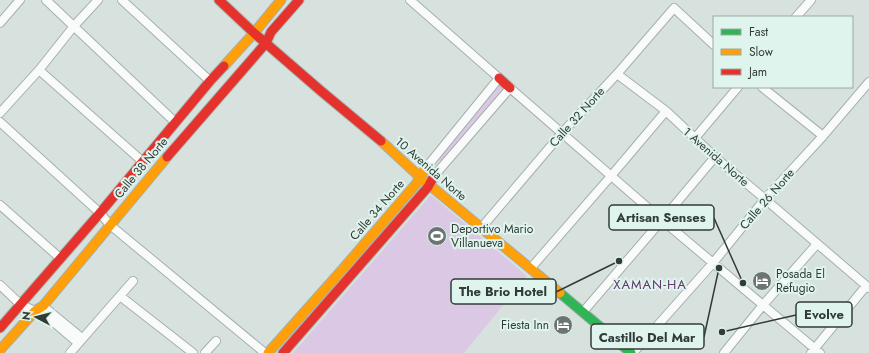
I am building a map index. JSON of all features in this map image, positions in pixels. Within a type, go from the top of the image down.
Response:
[{"type":"main road","name":"10 Avenida Norte","points":[[219,0],[254,33],[321,91],[423,174],[429,185],[482,227],[632,353]]},
{"type":"main road","name":"Calle 38 Norte","points":[[0,328],[100,213],[210,81],[254,33],[281,0]]},
{"type":"main road","name":"Calle 38 Norte","points":[[0,350],[39,308],[186,134],[266,43],[272,32],[299,0]]},
{"type":"main road","points":[[499,78],[510,88]]},
{"type":"main road","points":[[176,122],[186,134]]},
{"type":"main road","name":"Calle 34 Norte","points":[[267,353],[342,270],[423,174]]},
{"type":"main road","name":"Calle 34 Norte","points":[[283,353],[429,185],[434,176]]},
{"type":"main road","points":[[342,270],[349,277]]},
{"type":"street","points":[[0,23],[20,0]]},
{"type":"street","points":[[46,0],[176,122]]},
{"type":"street","points":[[0,113],[40,70],[74,26],[98,0]]},
{"type":"street","points":[[122,0],[210,81]]},
{"type":"street","points":[[410,0],[499,78]]},
{"type":"street","points":[[797,16],[811,0]]},
{"type":"street","name":"Calle 32 Norte","points":[[482,227],[562,133],[617,74],[674,8],[713,44]]},
{"type":"street","points":[[40,70],[142,161]]},
{"type":"street","name":"1 Avenida Norte","points":[[617,74],[666,111],[715,157],[766,199],[867,287]]},
{"type":"street","name":"Calle 34 Norte","points":[[423,174],[499,78]]},
{"type":"street","name":"Calle 26 Norte","points":[[632,353],[869,82]]},
{"type":"street","points":[[510,88],[662,220],[763,304],[815,351],[867,287]]},
{"type":"street","name":"Calle 34 Norte","points":[[434,176],[510,88]]},
{"type":"street","points":[[695,138],[737,88]]},
{"type":"street","points":[[763,88],[823,136]]},
{"type":"street","points":[[531,268],[666,111]]},
{"type":"street","points":[[0,122],[100,213],[110,225],[267,353]]},
{"type":"street","points":[[583,312],[715,157]]},
{"type":"street","points":[[0,205],[60,258]]},
{"type":"street","points":[[724,353],[763,304],[817,244]]},
{"type":"street","points":[[70,353],[133,281]]},
{"type":"street","points":[[0,285],[20,304],[39,308],[57,325],[80,341]]},
{"type":"street","points":[[120,296],[193,353]]},
{"type":"street","points":[[205,353],[216,340]]},
{"type":"shaded area","points":[[499,85],[504,90],[443,160],[440,161],[440,156]]},
{"type":"shaded area","name":"Deportivo Mario Villanueva","points":[[431,195],[527,276],[464,353],[293,353]]},
{"type":"traffic: fast","points":[[560,293],[631,353]]},
{"type":"traffic: slow","points":[[224,66],[281,0]]},
{"type":"traffic: slow","points":[[381,141],[421,178],[560,293]]},
{"type":"traffic: slow","points":[[0,350],[35,311],[43,306],[167,157]]},
{"type":"traffic: slow","points":[[268,353],[416,184],[425,169]]},
{"type":"traffic: jam","points":[[219,0],[254,33],[381,141]]},
{"type":"traffic: jam","points":[[167,157],[266,43],[271,32],[299,0]]},
{"type":"traffic: jam","points":[[0,328],[100,213],[224,66]]},
{"type":"traffic: jam","points":[[499,78],[510,88]]},
{"type":"traffic: jam","points":[[283,353],[428,187],[434,176]]},
{"type":"place","name":"Deportivo Mario Villanueva","points":[[437,236]]},
{"type":"place","name":"The Brio Hotel","points":[[619,261]]},
{"type":"place","name":"Castillo Del Mar","points":[[719,268]]},
{"type":"place","name":"Posada El Refugio","points":[[762,281]]},
{"type":"place","name":"Artisan Senses","points":[[743,283]]},
{"type":"place","name":"Fiesta Inn","points":[[563,325]]},
{"type":"place","name":"Evolve","points":[[722,332]]},
{"type":"district","name":"XAMAN-HA","points":[[650,284]]}]
